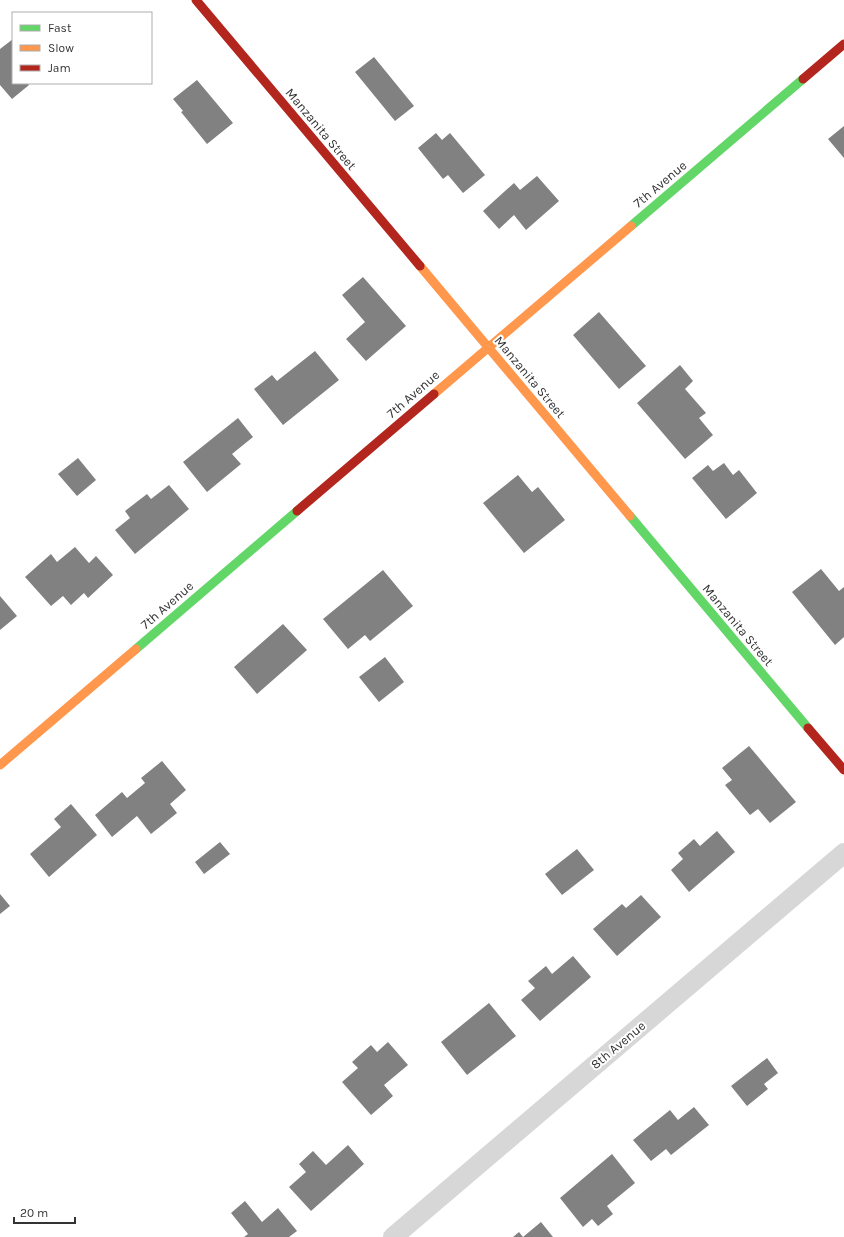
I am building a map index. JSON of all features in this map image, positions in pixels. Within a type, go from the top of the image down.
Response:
[{"type":"street","name":"Manzanita Street","points":[[196,0],[844,770]]},
{"type":"street","name":"7th Avenue","points":[[0,765],[844,44]]},
{"type":"street","name":"8th Avenue","points":[[393,1237],[844,853]]},
{"type":"building","points":[[12,40],[12,84],[29,85],[12,99],[0,85],[0,49]]},
{"type":"building","points":[[374,57],[414,106],[395,121],[355,72]]},
{"type":"building","points":[[197,80],[233,123],[207,144],[181,112],[183,111],[173,99]]},
{"type":"building","points":[[844,126],[844,158],[828,139]]},
{"type":"building","points":[[436,133],[442,140],[450,133],[485,175],[463,193],[448,175],[443,179],[418,148]]},
{"type":"building","points":[[537,176],[559,201],[526,230],[514,215],[499,229],[483,211],[514,183],[520,190]]},
{"type":"building","points":[[363,277],[406,326],[366,361],[346,339],[365,322],[342,295]]},
{"type":"building","points":[[599,312],[646,366],[619,389],[573,335]]},
{"type":"building","points":[[315,351],[339,380],[283,425],[254,389],[272,375],[277,381]]},
{"type":"building","points":[[680,365],[693,381],[685,389],[706,413],[699,418],[713,435],[685,459],[637,403]]},
{"type":"building","points":[[238,418],[253,437],[232,454],[241,464],[207,492],[183,462]]},
{"type":"building","points":[[78,458],[96,480],[77,496],[58,474]]},
{"type":"building","points":[[724,463],[733,475],[739,470],[757,493],[726,519],[692,478],[708,465],[713,471]]},
{"type":"building","points":[[518,475],[532,492],[538,487],[565,520],[524,553],[483,503]]},
{"type":"building","points":[[169,485],[189,509],[135,554],[115,530],[130,518],[125,511],[147,494],[151,499]]},
{"type":"building","points":[[75,547],[89,563],[96,556],[113,575],[88,598],[84,593],[71,605],[63,596],[51,606],[25,577],[51,554],[57,562]]},
{"type":"building","points":[[821,569],[839,591],[844,587],[844,637],[835,645],[792,592]]},
{"type":"building","points":[[383,570],[413,606],[370,641],[365,635],[348,649],[323,619]]},
{"type":"building","points":[[0,596],[17,616],[0,630]]},
{"type":"building","points":[[283,624],[307,650],[257,694],[234,667]]},
{"type":"building","points":[[385,657],[404,682],[379,702],[359,677]]},
{"type":"building","points":[[749,746],[796,802],[770,823],[758,809],[750,815],[725,785],[732,780],[722,768]]},
{"type":"building","points":[[162,761],[186,790],[170,804],[177,813],[151,834],[137,816],[112,837],[95,815],[122,792],[127,798],[145,783],[141,778]]},
{"type":"building","points":[[71,804],[97,835],[49,877],[30,854],[61,827],[54,819]]},
{"type":"building","points":[[717,831],[735,852],[689,892],[671,870],[683,859],[678,853],[694,839],[700,846]]},
{"type":"building","points":[[220,842],[230,854],[204,874],[195,862]]},
{"type":"building","points":[[577,849],[594,870],[562,895],[545,874]]},
{"type":"building","points":[[0,894],[10,906],[0,914]]},
{"type":"building","points":[[641,895],[661,917],[617,956],[593,929],[622,904],[626,908]]},
{"type":"building","points":[[573,956],[591,977],[540,1021],[521,1000],[535,988],[528,981],[546,966],[552,974]]},
{"type":"building","points":[[489,1003],[516,1036],[467,1075],[441,1042]]},
{"type":"building","points":[[388,1042],[408,1065],[384,1085],[393,1096],[371,1115],[342,1082],[358,1068],[352,1062],[371,1045],[377,1052]]},
{"type":"building","points":[[767,1058],[778,1073],[764,1084],[768,1089],[747,1106],[731,1086]]},
{"type":"building","points":[[694,1107],[709,1125],[671,1155],[666,1149],[651,1161],[633,1140],[670,1110],[678,1120]]},
{"type":"building","points":[[348,1145],[364,1164],[311,1211],[289,1187],[306,1172],[299,1164],[313,1151],[326,1165]]},
{"type":"building","points":[[612,1154],[635,1183],[607,1206],[613,1214],[598,1226],[592,1219],[583,1227],[560,1198]]},
{"type":"building","points":[[245,1201],[262,1222],[278,1208],[297,1231],[289,1237],[244,1237],[248,1234],[231,1213]]},
{"type":"building","points":[[541,1222],[553,1237],[523,1237]]},
{"type":"building","points":[[519,1232],[523,1237],[513,1237]]},
{"type":"traffic: fast","points":[[631,226],[803,79]]},
{"type":"traffic: fast","points":[[136,649],[297,511]]},
{"type":"traffic: fast","points":[[630,516],[808,728]]},
{"type":"traffic: slow","points":[[434,394],[631,226]]},
{"type":"traffic: slow","points":[[420,266],[630,516]]},
{"type":"traffic: slow","points":[[0,765],[136,649]]},
{"type":"traffic: jam","points":[[196,0],[420,266]]},
{"type":"traffic: jam","points":[[803,79],[844,44]]},
{"type":"traffic: jam","points":[[297,511],[434,394]]},
{"type":"traffic: jam","points":[[808,728],[844,770]]}]
